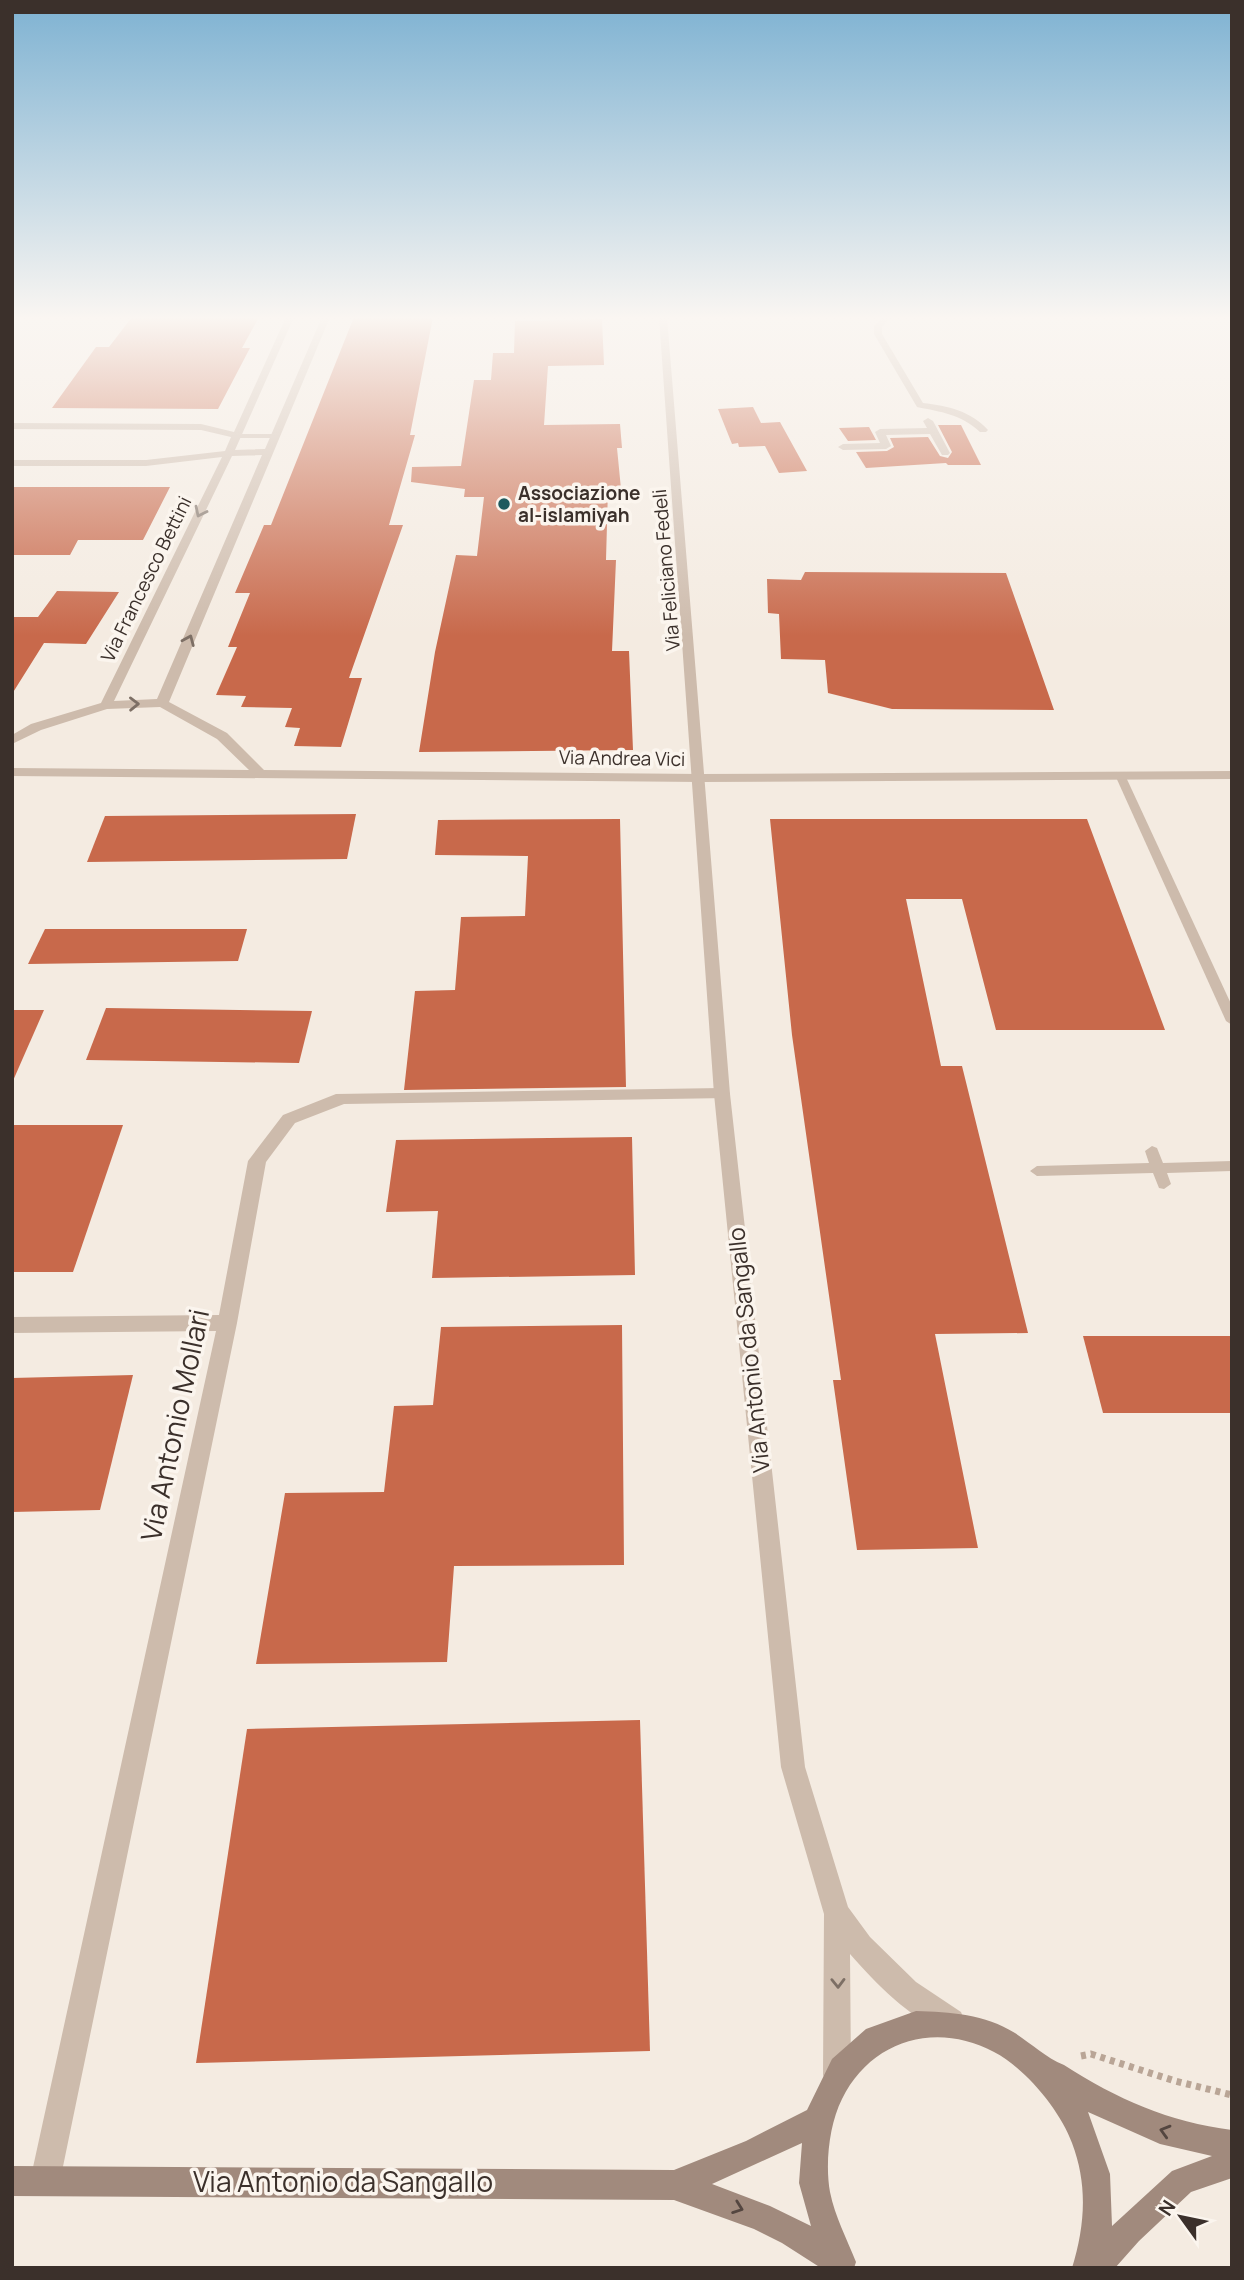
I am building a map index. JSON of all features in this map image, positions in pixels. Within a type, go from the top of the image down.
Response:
[{"type":"main road","name":"Via Antonio da Sangallo","points":[[843,2265],[824,2227],[813,2172],[818,2120],[837,2076],[868,2043],[907,2024],[951,2022],[995,2035],[1036,2063],[1066,2099],[1088,2142],[1099,2190],[1098,2239],[1087,2268]]},
{"type":"main road","points":[[1036,2063],[1090,2099],[1136,2123],[1205,2141],[1232,2144]]},
{"type":"main road","name":"Via Antonio da Sangallo","points":[[674,2185],[755,2152],[818,2120]]},
{"type":"main road","points":[[1095,2268],[1128,2230],[1182,2181],[1232,2163]]},
{"type":"main road","name":"Via Antonio da Sangallo","points":[[12,2181],[674,2185],[782,2227],[843,2265]]},
{"type":"street","name":"Via Francesco Bettini","points":[[106,705],[243,423]]},
{"type":"street","points":[[162,704],[280,423]]},
{"type":"street","name":"Via Feliciano Fedeli","points":[[672,423],[700,778]]},
{"type":"street","points":[[929,423],[945,453]]},
{"type":"street","points":[[977,423],[983,430]]},
{"type":"street","points":[[12,426],[201,427],[237,436]]},
{"type":"street","points":[[843,447],[886,446],[880,432],[933,431]]},
{"type":"street","points":[[12,463],[146,463],[229,453],[267,452]]},
{"type":"street","points":[[12,740],[36,727],[106,705],[162,704],[222,736],[260,774]]},
{"type":"street","name":"Via Andrea Vici","points":[[12,772],[700,778],[1232,775]]},
{"type":"street","name":"Via Antonio da Sangallo","points":[[700,778],[722,1094],[793,1767],[837,1914],[837,2076]]},
{"type":"street","name":"Via Antonio Mollari","points":[[45,2181],[227,1323],[257,1161],[289,1119],[342,1098],[722,1094]]},
{"type":"street","points":[[12,1325],[227,1323]]},
{"type":"street","name":"Via Antonio da Sangallo","points":[[837,1914],[861,1946],[906,1992],[951,2022]]},
{"type":"lane","points":[[237,436],[274,436]]},
{"type":"lane","points":[[1120,775],[1232,1021]]},
{"type":"lane","points":[[1152,1151],[1164,1184]]},
{"type":"lane","points":[[1037,1171],[1232,1166]]},
{"type":"path","points":[[1036,2063],[1091,2054],[1175,2081],[1232,2095]]},
{"type":"building","points":[[312,423],[412,423],[410,435],[415,435],[389,525],[403,525],[349,678],[362,678],[341,747],[294,746],[300,728],[285,727],[292,708],[241,707],[246,696],[216,695],[237,647],[228,647],[250,593],[235,593],[264,525],[271,525]]},
{"type":"building","points":[[467,423],[620,424],[622,448],[617,448],[621,489],[608,489],[606,560],[616,560],[612,651],[629,651],[633,750],[419,752],[435,652],[456,555],[477,556],[484,497],[464,497],[465,489],[411,482],[412,467],[461,466]]},
{"type":"building","points":[[724,423],[781,423],[807,471],[779,473],[765,446],[739,447],[738,443],[732,444]]},
{"type":"building","points":[[938,425],[961,425],[981,465],[946,463],[866,468],[856,452],[887,451],[894,447],[890,438],[928,437],[940,456],[948,458],[952,452]]},
{"type":"building","points":[[869,427],[876,440],[848,441],[839,428]]},
{"type":"building","points":[[12,487],[170,487],[143,540],[78,540],[70,555],[12,555]]},
{"type":"building","points":[[805,572],[1006,573],[1054,710],[892,709],[828,693],[825,660],[781,659],[779,614],[768,613],[767,579],[801,580]]},
{"type":"building","points":[[57,591],[119,592],[86,644],[44,643],[12,694],[12,617],[38,617]]},
{"type":"building","points":[[356,814],[347,859],[87,862],[105,816]]},
{"type":"building","points":[[620,819],[626,1087],[404,1090],[415,991],[455,990],[461,917],[525,916],[528,856],[435,855],[438,820]]},
{"type":"building","points":[[770,819],[1087,819],[1165,1030],[996,1030],[962,899],[906,899],[941,1066],[962,1066],[1028,1333],[935,1334],[978,1548],[857,1550],[833,1380],[841,1380],[792,1035]]},
{"type":"building","points":[[45,929],[247,929],[238,961],[28,964]]},
{"type":"building","points":[[106,1008],[312,1011],[299,1063],[86,1060]]},
{"type":"building","points":[[12,1010],[44,1010],[12,1083]]},
{"type":"building","points":[[12,1125],[123,1125],[73,1272],[12,1272]]},
{"type":"building","points":[[632,1137],[635,1275],[432,1278],[438,1211],[386,1212],[396,1140]]},
{"type":"building","points":[[622,1325],[624,1565],[454,1566],[447,1662],[256,1664],[285,1493],[384,1492],[394,1406],[433,1405],[441,1327]]},
{"type":"building","points":[[1083,1336],[1232,1336],[1232,1413],[1103,1413]]},
{"type":"building","points":[[133,1375],[100,1510],[12,1512],[12,1378]]},
{"type":"building","points":[[640,1720],[650,2051],[196,2063],[247,1729]]},
{"type":"place","name":"Associazione al-islamiyah","points":[[504,504]]}]
